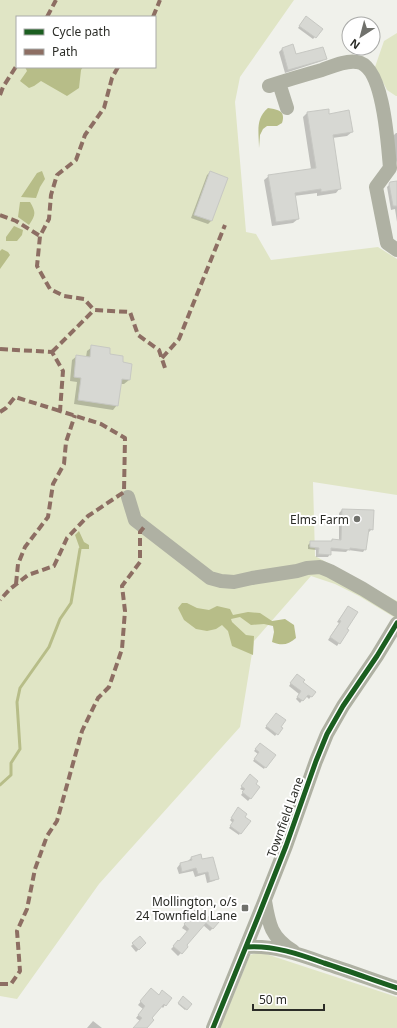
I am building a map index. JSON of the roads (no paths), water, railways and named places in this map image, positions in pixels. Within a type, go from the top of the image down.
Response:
[{"type":"street","points":[[287,108],[274,84],[345,63],[358,62],[367,67],[373,75],[378,90],[386,125],[391,176],[376,187],[387,243],[397,250]]},
{"type":"street","points":[[128,497],[135,520],[210,578],[234,582],[320,567],[363,589],[397,610]]},
{"type":"street","name":"Townfield Lane","points":[[213,1028],[265,901],[327,734],[343,706],[377,656],[397,623]]},
{"type":"street","points":[[265,901],[268,922],[275,936],[286,946],[299,954]]},
{"type":"street","points":[[246,948],[258,946],[299,954],[397,988]]},
{"type":"waterway","points":[[0,785],[11,775],[11,763],[20,749],[17,702],[20,688],[49,647],[60,619],[71,603],[80,549]]},
{"type":"place","name":"Elms Farm","points":[[357,519]]},
{"type":"place","name":"Mollington, o/s 24 Townfield Lane","points":[[245,908]]}]
